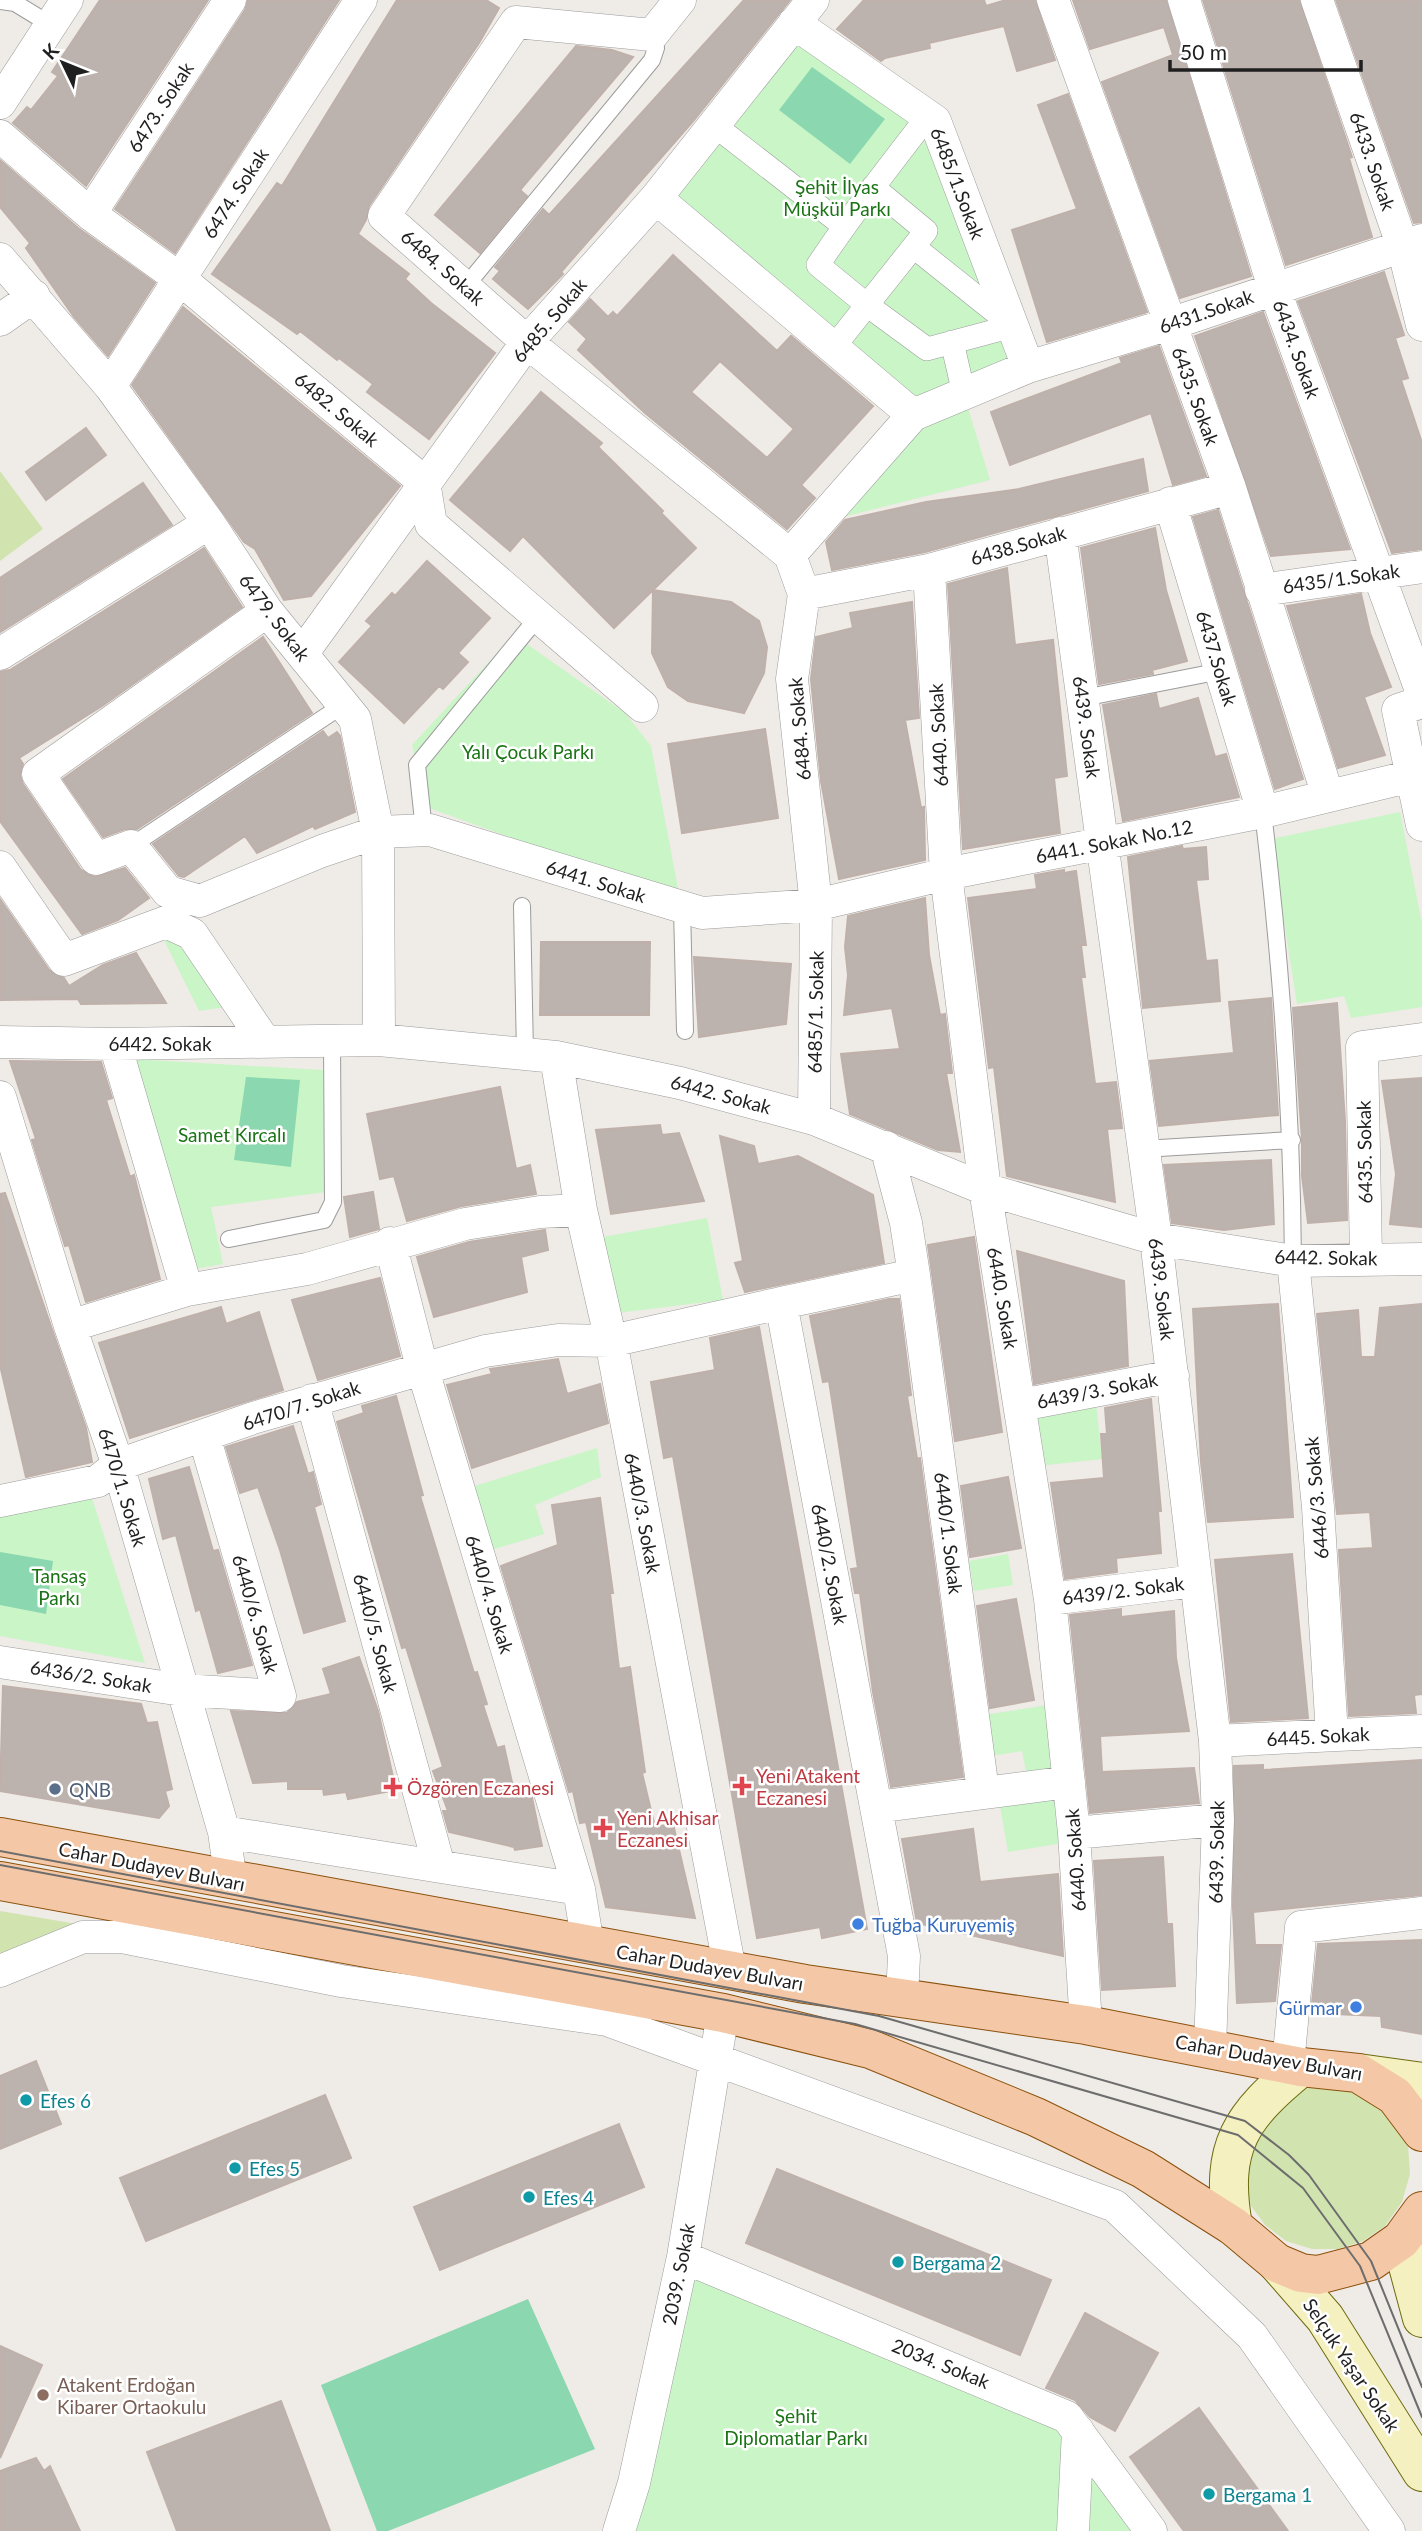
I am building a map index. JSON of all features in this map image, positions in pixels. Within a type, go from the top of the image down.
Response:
[{"type":"main road","name":"Cahar Dudayev Bulvarı","points":[[0,1838],[730,1970],[1086,2025],[1294,2066],[1422,2082]]},
{"type":"main road","points":[[0,1881],[723,2014],[870,2049],[1036,2117],[1143,2169],[1233,2226],[1277,2263],[1318,2275],[1360,2266],[1411,2226]]},
{"type":"main road","points":[[1233,2226],[1228,2172],[1238,2135],[1257,2104],[1294,2066]]},
{"type":"main road","points":[[1357,2073],[1395,2096],[1422,2132]]},
{"type":"main road","points":[[1411,2226],[1422,2318]]},
{"type":"main road","name":"Selçuk Yaşar Sokak","points":[[1277,2263],[1325,2318],[1422,2471]]},
{"type":"street","name":"6473. Sokak","points":[[90,214],[230,0]]},
{"type":"street","name":"6474. Sokak","points":[[110,386],[360,0]]},
{"type":"street","points":[[652,35],[680,0]]},
{"type":"street","name":"6435. Sokak","points":[[1053,0],[1230,488],[1328,796]]},
{"type":"street","name":"6434. Sokak","points":[[1184,0],[1274,288],[1422,693]]},
{"type":"street","name":"6433. Sokak","points":[[1317,0],[1412,244],[1422,324]]},
{"type":"street","name":"6485/1.Sokak","points":[[803,11],[935,121],[1028,367]]},
{"type":"street","name":"6485. Sokak","points":[[302,654],[527,342],[656,198],[803,11]]},
{"type":"street","points":[[0,103],[59,13]]},
{"type":"street","name":"6484. Sokak","points":[[652,35],[516,22],[384,216],[527,342],[790,555],[804,594],[792,679],[816,905]]},
{"type":"street","points":[[928,116],[844,226],[818,265],[927,349],[1013,326]]},
{"type":"street","points":[[713,125],[844,226]]},
{"type":"street","name":"6482. Sokak","points":[[0,136],[90,214],[180,279],[425,482]]},
{"type":"street","points":[[833,348],[926,231],[873,187]]},
{"type":"street","points":[[656,198],[913,415],[790,555]]},
{"type":"street","name":"6431.Sokak","points":[[913,415],[1028,367],[1170,324],[1412,244]]},
{"type":"street","points":[[914,247],[1013,326]]},
{"type":"street","name":"6479. Sokak","points":[[0,259],[110,386],[209,523],[267,611],[355,719],[378,832],[379,1040]]},
{"type":"street","points":[[0,320],[34,296]]},
{"type":"street","points":[[952,342],[964,394]]},
{"type":"street","points":[[425,482],[430,524],[642,706]]},
{"type":"street","name":"6438.Sokak","points":[[804,594],[929,570],[1230,488]]},
{"type":"street","name":"6437.Sokak","points":[[1170,503],[1264,812]]},
{"type":"street","points":[[0,654],[209,523]]},
{"type":"street","name":"6439. Sokak","points":[[1060,533],[1156,1239],[1214,1741],[1218,1820],[1210,2048]]},
{"type":"street","name":"6435/1.Sokak","points":[[1261,590],[1422,567]]},
{"type":"street","name":"6440. Sokak","points":[[929,570],[946,874],[985,1189],[1050,1599],[1074,1833],[1086,2025]]},
{"type":"street","points":[[131,845],[96,859],[38,774],[267,611]]},
{"type":"street","points":[[1419,803],[1398,710],[1422,702]]},
{"type":"street","name":"6441. Sokak No.12","points":[[816,905],[946,874],[1264,812],[1328,796],[1419,803]]},
{"type":"street","name":"6441. Sokak","points":[[131,845],[169,892],[200,901],[321,850],[378,832],[424,830],[702,914],[816,905]]},
{"type":"street","points":[[0,867],[64,960],[166,922],[192,934],[265,1042]]},
{"type":"street","name":"6485/1. Sokak","points":[[814,1119],[816,905]]},
{"type":"street","name":"6435. Sokak","points":[[1366,1258],[1362,1047],[1422,1039]]},
{"type":"street","name":"6442. Sokak","points":[[0,1042],[115,1044],[379,1040],[556,1057],[680,1083],[814,1119],[985,1189],[1156,1239],[1293,1261],[1422,1259]]},
{"type":"street","points":[[115,1044],[187,1290]]},
{"type":"street","name":"6440/3. Sokak","points":[[556,1057],[581,1210],[611,1341],[730,1970]]},
{"type":"street","name":"6470/1. Sokak","points":[[0,1097],[70,1326],[118,1465],[224,1832],[231,1881]]},
{"type":"street","name":"6440/1. Sokak","points":[[886,1147],[906,1223],[914,1275],[983,1791]]},
{"type":"street","points":[[70,1326],[187,1290],[307,1269],[390,1243],[465,1224],[540,1212],[581,1210]]},
{"type":"street","name":"6440/4. Sokak","points":[[390,1243],[422,1367],[579,1889],[588,1945]]},
{"type":"street","name":"6446/3. Sokak","points":[[1293,1261],[1318,1507],[1332,1735]]},
{"type":"street","points":[[611,1341],[914,1275]]},
{"type":"street","name":"6440/2. Sokak","points":[[781,1303],[904,1956],[902,1997]]},
{"type":"street","name":"6470/7. Sokak","points":[[0,1500],[98,1481],[118,1465],[312,1400],[422,1367],[485,1351],[558,1340],[611,1341]]},
{"type":"street","name":"6439/3. Sokak","points":[[1021,1405],[1172,1376]]},
{"type":"street","name":"6440/5. Sokak","points":[[312,1400],[439,1866]]},
{"type":"street","name":"6440/6. Sokak","points":[[182,1690],[280,1696],[204,1436]]},
{"type":"street","name":"6439/2. Sokak","points":[[1050,1599],[1195,1581]]},
{"type":"street","name":"6436/2. Sokak","points":[[0,1662],[182,1690]]},
{"type":"street","name":"6445. Sokak","points":[[1214,1741],[1422,1731]]},
{"type":"street","points":[[876,1807],[983,1791],[1069,1782]]},
{"type":"street","points":[[1074,1833],[1218,1820]]},
{"type":"street","points":[[224,1832],[579,1889]]},
{"type":"street","points":[[1294,2066],[1301,1927],[1422,1913]]},
{"type":"street","points":[[0,1971],[83,1937],[122,1937],[341,1981],[607,2020],[1115,2206],[1252,2336],[1390,2531]]},
{"type":"street","name":"2039. Sokak","points":[[619,2531],[634,2483],[683,2257],[723,2014]]},
{"type":"street","name":"2034. Sokak","points":[[683,2257],[1067,2417],[1151,2531]]},
{"type":"street","points":[[1073,2531],[1078,2431]]},
{"type":"lane","points":[[0,1],[59,13]]},
{"type":"lane","points":[[465,287],[652,60],[656,48],[652,35]]},
{"type":"lane","points":[[424,830],[417,765],[538,617]]},
{"type":"lane","points":[[1083,698],[1221,671]]},
{"type":"lane","points":[[131,845],[343,705]]},
{"type":"lane","points":[[1264,812],[1282,968],[1292,1140],[1293,1261]]},
{"type":"lane","points":[[522,906],[525,1054]]},
{"type":"lane","points":[[682,908],[685,1031]]},
{"type":"lane","points":[[229,1239],[324,1220],[328,1215],[332,1202],[332,1041]]},
{"type":"lane","points":[[1143,1149],[1292,1140]]},
{"type":"green space","name":"Şehit İlyas Müşkül Parkı","points":[[794,23],[935,121],[1028,367],[913,415],[656,198]]},
{"type":"green space","points":[[812,67],[885,119],[850,164],[779,110]]},
{"type":"green space","points":[[965,398],[990,480],[831,520],[916,419]]},
{"type":"green space","points":[[0,471],[43,529],[0,561]]},
{"type":"green space","name":"Yalı Çocuk Parkı","points":[[514,635],[625,713],[651,746],[680,899],[429,808],[412,745]]},
{"type":"green space","points":[[1400,812],[1422,924],[1422,1007],[1351,1018],[1344,996],[1297,1004],[1271,839]]},
{"type":"green space","points":[[160,932],[185,938],[226,1007],[199,1011]]},
{"type":"green space","name":"Samet Kırcalı","points":[[132,1059],[323,1070],[326,1192],[211,1207],[223,1264],[195,1269]]},
{"type":"green space","points":[[246,1077],[300,1080],[291,1167],[234,1160]]},
{"type":"green space","points":[[707,1218],[723,1300],[617,1313],[603,1237]]},
{"type":"green space","points":[[1096,1404],[1102,1459],[1038,1466],[1033,1411]]},
{"type":"green space","points":[[597,1448],[601,1477],[535,1505],[544,1534],[485,1552],[468,1488]]},
{"type":"green space","name":"Tansaş Parkı","points":[[90,1492],[145,1663],[0,1636],[0,1506]]},
{"type":"green space","points":[[0,1552],[53,1561],[46,1614],[0,1605]]},
{"type":"green space","points":[[1008,1554],[1013,1585],[974,1591],[969,1561]]},
{"type":"green space","points":[[1054,1704],[1066,1776],[1028,1783],[1022,1751],[991,1756],[984,1715]]},
{"type":"green space","points":[[1062,1790],[1069,1842],[1008,1852],[999,1800]]},
{"type":"green space","points":[[0,1911],[83,1925],[0,1959]]},
{"type":"green space","points":[[1321,2080],[1376,2097],[1408,2145],[1410,2174],[1402,2202],[1385,2226],[1363,2241],[1338,2249],[1312,2249],[1286,2241],[1265,2225],[1249,2203],[1242,2151],[1268,2103]]},
{"type":"green space","name":"Şehit Diplomatlar Parkı","points":[[686,2268],[1067,2423],[1145,2531],[628,2531]]},
{"type":"green space","points":[[528,2299],[595,2449],[388,2531],[377,2531],[321,2385]]},
{"type":"building","points":[[100,0],[208,0],[86,186],[13,123],[27,107],[31,110],[58,76],[52,72]]},
{"type":"building","points":[[248,0],[339,0],[175,253],[115,209],[245,10]]},
{"type":"building","points":[[397,0],[486,0],[499,8],[479,43],[369,206],[366,220],[358,234],[409,274],[405,279],[431,303],[495,353],[429,439],[367,392],[373,384],[339,358],[337,360],[300,331],[297,334],[212,274],[277,183],[282,186]]},
{"type":"building","points":[[744,0],[790,0],[694,120],[561,272],[563,274],[528,309],[493,279],[500,271],[495,267],[543,209],[549,215]]},
{"type":"building","points":[[864,0],[984,0],[986,6],[1006,0],[1035,0],[1055,60],[1017,71],[1004,26],[929,43],[930,48],[881,61],[837,29]]},
{"type":"building","points":[[1073,0],[1166,0],[1251,276],[1180,298],[1102,82],[1173,55],[1164,27],[1090,49]]},
{"type":"building","points":[[1203,0],[1299,0],[1352,157],[1349,158],[1372,237],[1286,265]]},
{"type":"building","points":[[1336,0],[1422,0],[1422,222],[1414,223]]},
{"type":"building","points":[[576,46],[612,50],[633,57],[520,190],[527,196],[480,253],[435,215]]},
{"type":"building","points":[[1068,94],[1147,312],[1047,342],[1012,230],[1077,209],[1038,105]]},
{"type":"building","points":[[0,160],[78,228],[155,283],[108,356],[74,317],[26,248],[30,243],[0,207]]},
{"type":"building","points":[[673,255],[777,351],[791,336],[873,406],[801,485],[815,498],[787,529],[645,413],[578,350],[587,339],[569,322],[590,299],[608,317],[613,312],[617,316]],"holes":[[[720,361],[794,429],[767,458],[691,392]]]},
{"type":"building","points":[[1384,272],[1404,335],[1395,338],[1408,378],[1401,380],[1422,443],[1422,549],[1392,553],[1298,301]]},
{"type":"building","points":[[183,307],[400,486],[311,596],[284,600],[255,549],[244,542],[132,385]]},
{"type":"building","points":[[1263,312],[1350,549],[1271,556],[1195,336]]},
{"type":"building","points":[[1159,346],[1206,476],[1173,485],[1151,413],[1010,465],[991,412],[1122,363],[1120,358]]},
{"type":"building","points":[[541,392],[602,443],[598,447],[696,548],[614,628],[523,536],[510,551],[450,500]]},
{"type":"building","points":[[86,428],[106,455],[46,500],[26,472]]},
{"type":"building","points":[[1143,459],[1148,491],[925,552],[832,570],[826,542],[845,520],[926,502],[1019,489]]},
{"type":"building","points":[[143,483],[172,525],[0,632],[0,578]]},
{"type":"building","points":[[1218,510],[1303,779],[1275,789],[1193,517]]},
{"type":"building","points":[[1155,528],[1166,590],[1187,661],[1152,670],[1153,674],[1099,684],[1081,548]]},
{"type":"building","points":[[204,548],[242,607],[102,706],[19,758],[23,764],[20,775],[23,784],[81,870],[95,877],[125,868],[149,898],[118,920],[82,934],[0,821],[0,672],[10,670]]},
{"type":"building","points":[[427,561],[490,618],[458,653],[468,662],[443,689],[439,686],[404,723],[339,662],[372,626],[366,621],[392,593],[395,596]]},
{"type":"building","points":[[1007,568],[1015,645],[1053,640],[1067,776],[1054,778],[1060,833],[963,849],[948,584]]},
{"type":"building","points":[[653,590],[731,602],[759,621],[767,647],[764,673],[744,713],[688,701],[668,687],[652,653]]},
{"type":"building","points":[[1361,594],[1370,633],[1391,687],[1364,697],[1385,755],[1338,768],[1287,606]]},
{"type":"building","points":[[912,602],[919,718],[905,720],[921,808],[924,807],[925,860],[839,879],[821,781],[811,679],[816,637],[853,628],[850,613]]},
{"type":"building","points":[[263,637],[312,713],[137,829],[125,829],[103,837],[63,779]]},
{"type":"building","points":[[1156,694],[1159,709],[1198,698],[1215,757],[1226,754],[1239,797],[1123,821],[1103,705]]},
{"type":"building","points":[[765,729],[778,818],[682,833],[668,744]]},
{"type":"building","points":[[323,731],[328,738],[337,732],[340,736],[355,812],[315,829],[313,826],[257,853],[245,836],[184,877],[179,876],[153,844]]},
{"type":"building","points":[[1182,846],[1183,849],[1206,847],[1208,879],[1196,880],[1206,961],[1217,960],[1220,1001],[1143,1008],[1128,857]]},
{"type":"building","points":[[1064,870],[1064,873],[1076,871],[1086,945],[1081,945],[1085,977],[1081,977],[1095,1084],[1116,1082],[1122,1128],[1107,1129],[1115,1202],[1007,1176],[994,1067],[989,1068],[968,898],[1037,889],[1035,875]]},
{"type":"building","points":[[925,898],[929,955],[940,1015],[945,1014],[952,1073],[946,1073],[960,1152],[938,1150],[850,1114],[841,1054],[900,1049],[892,1008],[844,1015],[848,975],[845,947],[848,916]]},
{"type":"building","points":[[0,899],[49,970],[64,978],[69,986],[103,965],[136,953],[166,1003],[81,1004],[78,999],[0,1000]]},
{"type":"building","points":[[541,942],[650,942],[649,1015],[540,1015]]},
{"type":"building","points":[[694,957],[791,964],[786,1024],[699,1037]]},
{"type":"building","points":[[1271,998],[1278,1115],[1159,1126],[1150,1061],[1234,1053],[1229,1002]]},
{"type":"building","points":[[1337,1003],[1345,1121],[1347,1220],[1308,1223],[1302,1176],[1293,1008]]},
{"type":"building","points":[[10,1061],[101,1062],[112,1098],[106,1100],[130,1177],[134,1175],[160,1279],[86,1302],[69,1245],[65,1246],[32,1140],[36,1139]]},
{"type":"building","points":[[1422,1078],[1422,1227],[1390,1224],[1396,1174],[1382,1081]]},
{"type":"building","points":[[500,1087],[516,1169],[530,1165],[536,1194],[462,1206],[407,1221],[394,1176],[380,1179],[367,1114]]},
{"type":"building","points":[[660,1125],[662,1135],[679,1133],[704,1201],[611,1214],[596,1130]]},
{"type":"building","points":[[720,1136],[754,1146],[758,1164],[798,1156],[873,1195],[884,1263],[745,1292],[735,1263],[743,1261]]},
{"type":"building","points":[[1271,1160],[1274,1224],[1224,1230],[1172,1223],[1164,1165]]},
{"type":"building","points":[[373,1192],[379,1229],[350,1237],[344,1197]]},
{"type":"building","points":[[5,1193],[86,1428],[92,1462],[26,1477],[0,1365],[0,1194]]},
{"type":"building","points":[[545,1230],[548,1250],[521,1257],[527,1292],[434,1317],[417,1257],[469,1242]]},
{"type":"building","points":[[974,1237],[1002,1432],[955,1441],[928,1245]]},
{"type":"building","points":[[1017,1251],[1124,1281],[1128,1366],[1034,1384]]},
{"type":"building","points":[[380,1278],[400,1356],[318,1380],[292,1300]]},
{"type":"building","points":[[899,1299],[911,1395],[907,1396],[917,1459],[920,1458],[963,1777],[891,1787],[873,1692],[860,1593],[855,1593],[851,1569],[858,1568],[829,1381],[823,1382],[810,1316]]},
{"type":"building","points":[[1278,1304],[1293,1517],[1208,1522],[1201,1462],[1193,1309]]},
{"type":"building","points":[[1422,1304],[1422,1694],[1414,1695],[1416,1713],[1349,1716],[1339,1550],[1373,1548],[1370,1512],[1337,1514],[1317,1314],[1358,1310],[1361,1357],[1375,1357],[1380,1308]]},
{"type":"building","points":[[221,1307],[226,1324],[259,1312],[283,1390],[130,1438],[99,1343]]},
{"type":"building","points":[[759,1327],[867,1929],[822,1938],[820,1927],[757,1938],[673,1456],[664,1458],[651,1382],[715,1370],[710,1338]]},
{"type":"building","points":[[558,1359],[567,1394],[600,1384],[608,1423],[472,1468],[447,1385],[492,1374],[490,1369]]},
{"type":"building","points":[[396,1396],[423,1495],[420,1496],[474,1673],[477,1672],[487,1704],[483,1705],[497,1748],[504,1746],[515,1796],[531,1793],[542,1846],[515,1850],[514,1847],[449,1832],[443,1811],[448,1811],[433,1771],[443,1767],[406,1647],[402,1648],[337,1422],[364,1413],[362,1406]]},
{"type":"building","points":[[1151,1399],[1161,1511],[1158,1511],[1161,1553],[1116,1558],[1117,1572],[1065,1579],[1051,1483],[1104,1478],[1101,1434],[1107,1434],[1105,1408]]},
{"type":"building","points":[[293,1426],[308,1474],[313,1472],[321,1504],[314,1507],[345,1621],[304,1633],[258,1487],[240,1493],[226,1447]]},
{"type":"building","points":[[189,1467],[213,1551],[218,1550],[252,1665],[218,1673],[200,1609],[196,1611],[176,1535],[163,1539],[149,1479]]},
{"type":"building","points":[[1008,1477],[1021,1548],[970,1557],[961,1486]]},
{"type":"building","points":[[600,1498],[613,1593],[610,1593],[619,1669],[630,1667],[645,1772],[642,1773],[655,1827],[673,1824],[695,1918],[606,1907],[586,1822],[580,1823],[573,1791],[569,1792],[501,1566],[558,1545],[552,1505]]},
{"type":"building","points":[[1292,1554],[1308,1718],[1231,1722],[1215,1560]]},
{"type":"building","points":[[1016,1599],[1034,1700],[990,1708],[977,1606]]},
{"type":"building","points":[[1121,1609],[1121,1617],[1174,1611],[1176,1658],[1189,1731],[1100,1736],[1102,1772],[1194,1768],[1199,1803],[1090,1813],[1070,1615]]},
{"type":"building","points":[[359,1657],[378,1711],[396,1790],[348,1799],[346,1792],[324,1795],[323,1789],[288,1789],[288,1781],[253,1783],[231,1711],[287,1713],[297,1702],[331,1694],[323,1669]]},
{"type":"building","points":[[3,1686],[141,1704],[147,1723],[157,1722],[172,1789],[165,1791],[169,1806],[159,1818],[0,1791]]},
{"type":"building","points":[[1422,1760],[1422,1895],[1253,1912],[1255,1945],[1281,1945],[1275,2001],[1237,2003],[1233,1908],[1234,1766],[1263,1765],[1263,1770]]},
{"type":"building","points":[[973,1829],[980,1882],[1058,1874],[1063,1956],[917,1923],[902,1839]]},
{"type":"building","points":[[1163,1857],[1167,1924],[1172,1924],[1175,1986],[1102,1990],[1094,1861]]},
{"type":"building","points":[[1422,1940],[1422,2034],[1382,2027],[1381,2016],[1311,2013],[1318,1944]]},
{"type":"building","name":"Efes 6","points":[[36,2061],[61,2124],[0,2149],[0,2076]]},
{"type":"building","name":"Efes 5","points":[[325,2095],[351,2158],[146,2241],[120,2178]]},
{"type":"building","name":"Efes 4","points":[[619,2124],[644,2187],[440,2270],[414,2207]]},
{"type":"building","name":"Bergama 2","points":[[777,2169],[1051,2280],[1020,2355],[746,2243]]},
{"type":"building","points":[[1085,2313],[1158,2353],[1115,2431],[1090,2417],[1075,2400],[1046,2388]]},
{"type":"building","name":"Atakent Erdoğan Kibarer Ortaokulu","points":[[0,2346],[42,2365],[0,2458]]},
{"type":"building","points":[[281,2401],[330,2531],[177,2531],[147,2452]]},
{"type":"building","name":"Bergama 1","points":[[1199,2408],[1288,2531],[1184,2531],[1130,2457]]},
{"type":"building","points":[[36,2458],[44,2471],[50,2466],[80,2531],[0,2531],[0,2471]]},
{"type":"tram line","points":[[0,1851],[879,2016],[1245,2121],[1289,2155],[1309,2175],[1371,2261],[1422,2387]]},
{"type":"tram line","points":[[0,1865],[855,2024],[1238,2135],[1303,2188],[1360,2266],[1422,2417]]},
{"type":"place","name":"Yeni Atakent Eczanesi","points":[[742,1786]]},
{"type":"place","name":"Özgören Eczanesi","points":[[393,1787]]},
{"type":"place","name":"QNB","points":[[55,1789]]},
{"type":"place","name":"Yeni Akhisar Eczanesi","points":[[603,1828]]},
{"type":"place","name":"Tuğba Kuruyemiş","points":[[858,1924]]},
{"type":"place","name":"Gürmar","points":[[1356,2007]]},
{"type":"place","name":"Efes 6","points":[[26,2100]]},
{"type":"place","name":"Efes 5","points":[[235,2168]]},
{"type":"place","name":"Efes 4","points":[[529,2197]]},
{"type":"place","name":"Bergama 2","points":[[898,2262]]},
{"type":"place","name":"Atakent Erdoğan Kibarer Ortaokulu","points":[[43,2395]]},
{"type":"place","name":"Bergama 1","points":[[1209,2494]]}]
